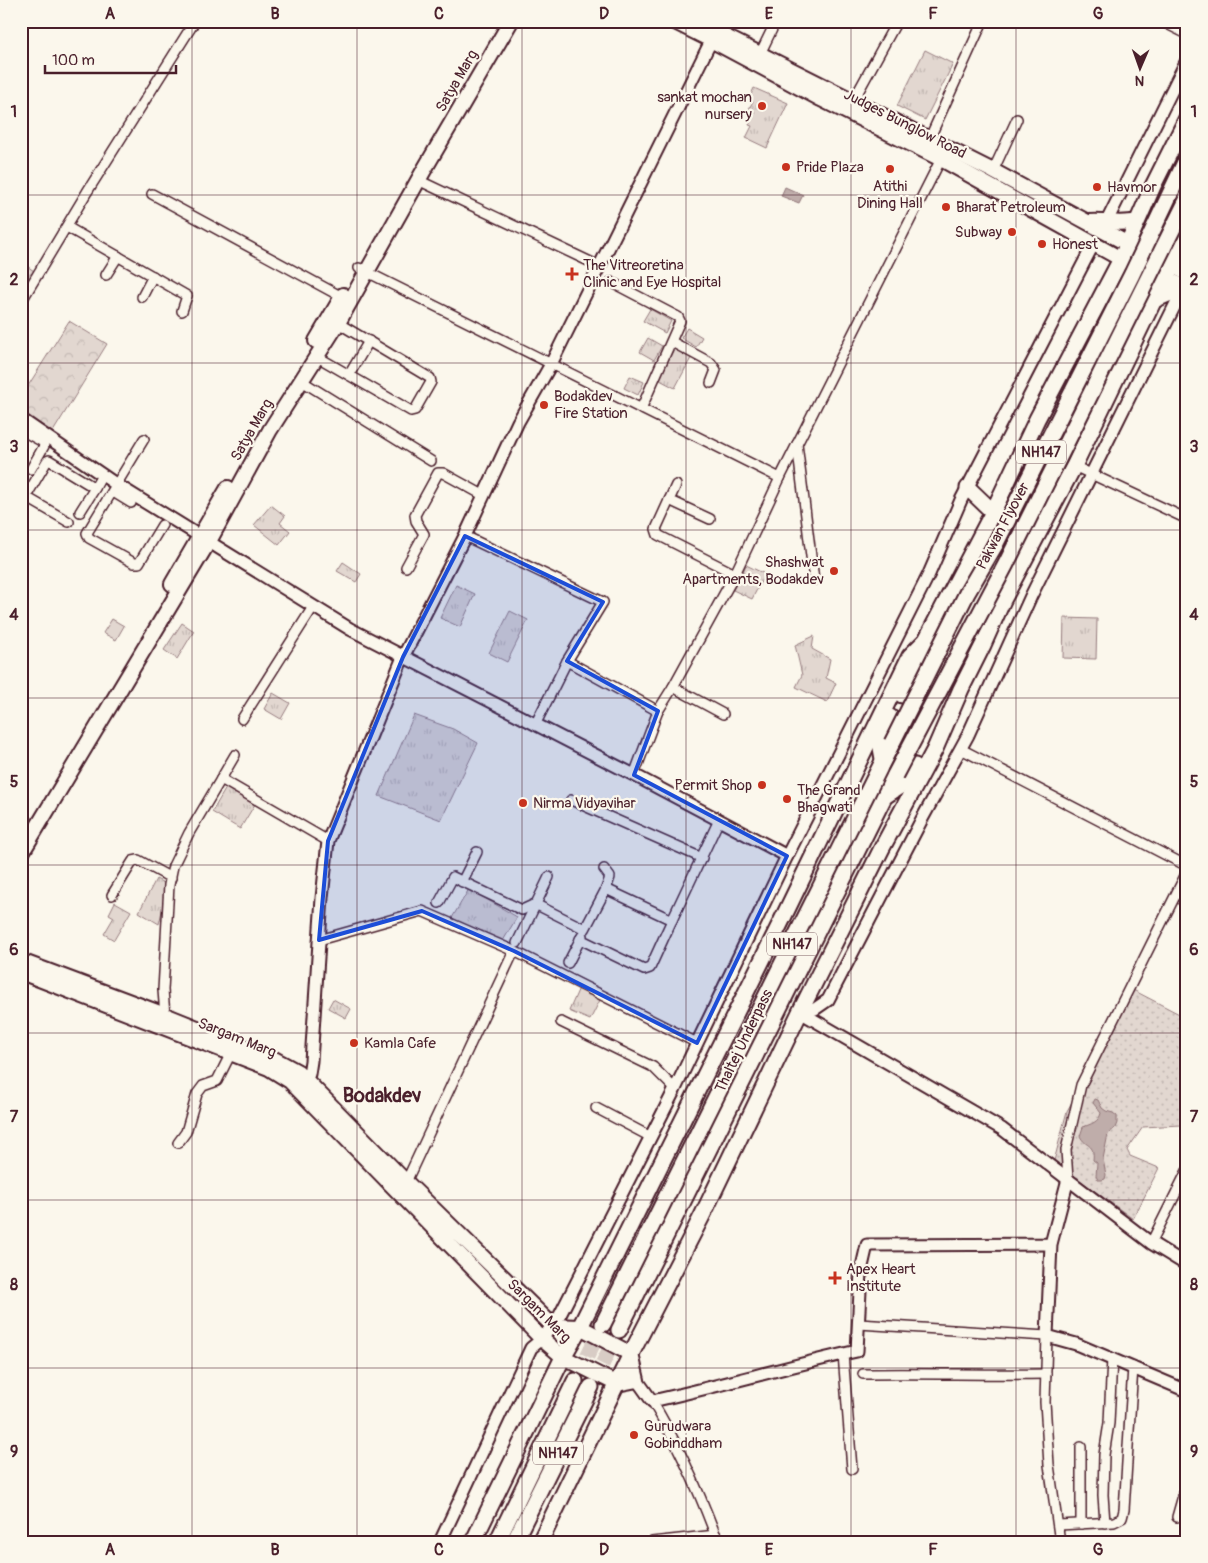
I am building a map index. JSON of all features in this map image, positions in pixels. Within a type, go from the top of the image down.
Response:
[{"type":"main road","name":"Satya Marg","points":[[21,854],[204,540],[342,297],[363,270],[418,180],[501,21]]},
{"type":"main road","name":"Satya Marg","points":[[21,838],[300,380],[338,323],[363,270],[460,100],[511,21]]},
{"type":"main road","name":"Judges Bunglow Road","points":[[673,21],[760,54],[853,101],[926,145]]},
{"type":"main road","name":"Judges Bunglow Road","points":[[695,21],[714,35],[822,100],[944,153],[993,171],[1128,244],[1168,273]]},
{"type":"main road","points":[[883,759],[880,742],[888,721],[919,661],[926,640],[993,512],[1037,420],[1128,244],[1187,118]]},
{"type":"main road","name":"Judges Bunglow Road","points":[[944,153],[1093,245],[1120,259],[1168,273]]},
{"type":"main road","name":"Pakwan Flyover","points":[[883,759],[1119,300],[1187,158]]},
{"type":"main road","name":"Pakwan Flyover","points":[[885,796],[1006,564],[1187,200]]},
{"type":"main road","points":[[1090,222],[1107,221],[1122,224],[1138,221]]},
{"type":"main road","points":[[540,1542],[631,1354],[702,1216],[800,1012],[882,848],[935,749],[958,694],[1004,600],[1074,466],[1154,300],[1187,238]]},
{"type":"main road","points":[[1168,273],[1186,283]]},
{"type":"main road","points":[[1154,300],[1186,283]]},
{"type":"main road","points":[[1091,314],[1126,327],[1138,334]]},
{"type":"main road","points":[[968,488],[993,512]]},
{"type":"main road","points":[[473,1542],[563,1357],[580,1327],[785,913],[910,656],[926,640]]},
{"type":"main road","points":[[885,796],[906,782],[936,725],[958,694]]},
{"type":"main road","name":"Thaltej Underpass","points":[[603,1324],[883,759]]},
{"type":"main road","name":"Thaltej Underpass","points":[[619,1330],[885,796]]},
{"type":"main road","name":"Sargam Marg","points":[[21,961],[165,1015],[274,1059],[298,1072],[302,1085]]},
{"type":"main road","name":"Sargam Marg","points":[[21,972],[269,1068],[290,1081],[302,1085],[402,1186],[542,1339],[563,1357],[617,1384]]},
{"type":"main road","name":"Sargam Marg","points":[[402,1186],[553,1326],[580,1327],[631,1354]]},
{"type":"main road","points":[[617,1384],[637,1380],[631,1354]]},
{"type":"main road","name":"NH147","points":[[497,1542],[575,1381]]},
{"type":"main road","name":"NH147","points":[[514,1542],[591,1387]]},
{"type":"street","points":[[21,302],[195,21]]},
{"type":"street","points":[[760,54],[776,21]]},
{"type":"street","points":[[853,101],[897,21]]},
{"type":"street","points":[[926,145],[984,21]]},
{"type":"street","points":[[1161,21],[1187,34]]},
{"type":"street","points":[[302,1085],[309,1074],[311,1061],[322,898],[328,841],[403,656],[465,536],[518,422],[551,364],[714,35]]},
{"type":"street","points":[[1107,221],[1187,60]]},
{"type":"street","points":[[993,171],[1018,119]]},
{"type":"street","points":[[634,775],[658,710],[673,687],[735,574],[797,443],[944,153]]},
{"type":"street","points":[[418,180],[599,266]]},
{"type":"street","points":[[152,194],[342,297]]},
{"type":"street","points":[[67,227],[187,296],[182,311]]},
{"type":"street","points":[[440,1542],[531,1348],[542,1339],[560,1315],[651,1137],[787,856],[929,574],[961,500],[1093,245]]},
{"type":"street","points":[[106,275],[118,256]]},
{"type":"street","points":[[363,270],[780,478]]},
{"type":"street","points":[[142,296],[153,276]]},
{"type":"street","points":[[611,282],[678,317],[680,321],[672,342],[640,408]]},
{"type":"street","points":[[800,1012],[815,1009],[828,1000],[961,749],[1030,596],[1186,283]]},
{"type":"street","points":[[316,356],[411,410],[415,410],[431,382],[430,378],[338,323]]},
{"type":"street","points":[[349,375],[369,341]]},
{"type":"street","points":[[672,342],[712,362],[716,370],[711,383]]},
{"type":"street","points":[[300,380],[431,461]]},
{"type":"street","points":[[21,419],[43,442],[44,446],[31,469]]},
{"type":"street","points":[[21,430],[35,433],[62,447],[102,475],[131,503]]},
{"type":"street","points":[[144,439],[87,533],[89,538],[134,563],[138,563],[162,525]]},
{"type":"street","points":[[797,443],[814,580]]},
{"type":"street","points":[[53,462],[62,447]]},
{"type":"street","points":[[69,522],[24,501],[47,461],[53,462],[95,488]]},
{"type":"street","points":[[1074,466],[1187,519]]},
{"type":"street","points":[[406,568],[424,534],[415,515],[438,473],[443,473],[483,495]]},
{"type":"street","points":[[80,512],[102,475]]},
{"type":"street","points":[[676,485],[656,529],[658,535],[735,574]]},
{"type":"street","points":[[115,488],[350,629],[787,856]]},
{"type":"street","points":[[669,500],[710,519]]},
{"type":"street","points":[[465,536],[603,602],[567,660],[535,725]]},
{"type":"street","points":[[242,719],[313,607]]},
{"type":"street","points":[[567,660],[658,710]]},
{"type":"street","points":[[673,687],[723,714]]},
{"type":"street","points":[[961,749],[1187,866]]},
{"type":"street","points":[[165,1015],[163,990],[169,885],[174,866],[189,833],[235,755]]},
{"type":"street","points":[[221,779],[328,841]]},
{"type":"street","points":[[571,800],[702,858]]},
{"type":"street","points":[[580,939],[644,970],[650,968],[719,820]]},
{"type":"street","points":[[462,882],[476,852]]},
{"type":"street","points":[[112,895],[133,861],[138,860],[171,878]]},
{"type":"street","points":[[568,963],[606,890],[610,877],[604,869]]},
{"type":"street","points":[[1060,1542],[1049,1465],[1045,1402],[1051,1244],[1068,1179],[1066,1150],[1080,1085],[1187,872]]},
{"type":"street","points":[[439,903],[452,877],[522,910],[535,904]]},
{"type":"street","points":[[402,1186],[549,877]]},
{"type":"street","points":[[606,890],[672,920]]},
{"type":"street","points":[[535,904],[585,929]]},
{"type":"street","points":[[320,940],[422,911],[515,947],[697,1043]]},
{"type":"street","points":[[800,1012],[1002,1129],[1151,1243],[1187,1265]]},
{"type":"street","points":[[562,1022],[653,1067],[675,1089]]},
{"type":"street","points":[[178,1144],[186,1132],[197,1094],[203,1086],[217,1081],[231,1053]]},
{"type":"street","points":[[596,1108],[651,1137]]},
{"type":"street","points":[[1151,1243],[1187,1171]]},
{"type":"street","points":[[652,1401],[857,1352],[861,1271],[866,1245],[1051,1244]]},
{"type":"street","points":[[858,1324],[1047,1336],[1076,1344],[1112,1358],[1187,1391]]},
{"type":"street","points":[[843,1354],[852,1469]]},
{"type":"street","points":[[1105,1523],[1103,1495],[1104,1455],[1109,1423],[1112,1358]]},
{"type":"street","points":[[1058,1525],[1105,1523],[1114,1522],[1122,1518],[1133,1367]]},
{"type":"street","points":[[863,1374],[1046,1374]]},
{"type":"street","points":[[637,1380],[672,1433],[717,1538],[652,1542]]},
{"type":"street","points":[[1081,1448],[1081,1524]]},
{"type":"street","points":[[1177,1516],[1187,1482]]},
{"type":"highlighted area","points":[[465,536],[603,602],[567,661],[658,711],[634,775],[787,856],[697,1043],[514,951],[422,911],[319,940],[328,841],[403,657]]},
{"type":"green space","points":[[925,50],[953,64],[925,120],[897,106]]},
{"type":"green space","points":[[754,88],[788,103],[767,148],[746,138],[752,126],[749,125],[755,112],[749,109],[753,101],[749,99]]},
{"type":"green space","points":[[21,262],[34,271],[21,291]]},
{"type":"green space","points":[[650,309],[671,321],[665,333],[643,321]]},
{"type":"green space","points":[[69,321],[107,344],[51,435],[21,414],[21,397]]},
{"type":"green space","points":[[687,328],[702,337],[696,347],[681,338]]},
{"type":"green space","points":[[648,338],[662,346],[654,360],[640,352]]},
{"type":"green space","points":[[674,349],[691,358],[675,388],[658,379]]},
{"type":"green space","points":[[630,376],[644,382],[638,395],[624,388]]},
{"type":"green space","points":[[271,505],[285,516],[280,523],[290,531],[279,545],[254,525]]},
{"type":"green space","points":[[343,562],[361,574],[356,582],[337,571]]},
{"type":"green space","points":[[746,565],[765,574],[752,599],[733,590]]},
{"type":"green space","points":[[456,585],[475,594],[460,627],[440,618]]},
{"type":"green space","points":[[510,611],[528,620],[507,662],[489,653]]},
{"type":"green space","points":[[1064,618],[1097,619],[1096,659],[1063,658]]},
{"type":"green space","points":[[112,619],[124,626],[116,640],[103,633]]},
{"type":"green space","points":[[182,623],[194,631],[177,659],[164,650]]},
{"type":"green space","points":[[814,636],[812,649],[830,659],[826,678],[836,683],[827,702],[796,687],[802,675],[795,645]]},
{"type":"green space","points":[[273,693],[290,703],[281,719],[264,709]]},
{"type":"green space","points":[[414,715],[453,729],[478,743],[441,820],[379,796]]},
{"type":"green space","points":[[226,788],[255,804],[240,829],[212,812]]},
{"type":"green space","points":[[156,879],[168,885],[159,924],[139,912]]},
{"type":"green space","points":[[469,889],[517,917],[500,946],[452,918]]},
{"type":"green space","points":[[115,902],[131,911],[114,940],[104,934],[114,917],[109,914]]},
{"type":"green space","points":[[579,988],[601,998],[590,1020],[569,1011]]},
{"type":"green space","points":[[1133,990],[1187,1018],[1187,1113],[1181,1125],[1143,1127],[1127,1150],[1130,1156],[1159,1168],[1133,1219],[1054,1161],[1067,1111]]},
{"type":"green space","points":[[333,999],[351,1009],[346,1018],[328,1008]]},
{"type":"shaded area","points":[[785,187],[803,195],[799,203],[781,196]]},
{"type":"shaded area","points":[[1095,1099],[1098,1100],[1102,1108],[1117,1116],[1115,1128],[1108,1134],[1103,1159],[1106,1175],[1105,1179],[1102,1180],[1098,1180],[1096,1176],[1097,1163],[1093,1160],[1093,1151],[1080,1136],[1083,1127],[1094,1122],[1100,1116],[1101,1113],[1093,1103]]},
{"type":"tunnel","points":[[577,1377],[603,1324]]},
{"type":"tunnel","points":[[592,1385],[619,1330]]},
{"type":"place","name":"sankat mochan nursery","points":[[762,106]]},
{"type":"place","name":"Pride Plaza","points":[[786,167]]},
{"type":"place","name":"Atithi Dining Hall","points":[[890,169]]},
{"type":"place","name":"Havmor","points":[[1097,187]]},
{"type":"place","name":"Bharat Petroleum","points":[[946,207]]},
{"type":"place","name":"Subway","points":[[1012,232]]},
{"type":"place","name":"Honest","points":[[1042,244]]},
{"type":"place","name":"The Vitreoretina Clinic and Eye Hospital","points":[[572,274]]},
{"type":"place","name":"Bodakdev Fire Station","points":[[544,405]]},
{"type":"place","name":"Shashwat Apartments, Bodakdev","points":[[834,571]]},
{"type":"place","name":"Permit Shop","points":[[762,785]]},
{"type":"place","name":"The Grand Bhagwati","points":[[787,799]]},
{"type":"place","name":"Nirma Vidyavihar","points":[[523,803]]},
{"type":"place","name":"Kamla Cafe","points":[[354,1043]]},
{"type":"place","name":"Apex Heart Institute","points":[[835,1278]]},
{"type":"place","name":"Gurudwara Gobinddham","points":[[634,1435]]},
{"type":"district","name":"Bodakdev","points":[[382,1095]]}]
